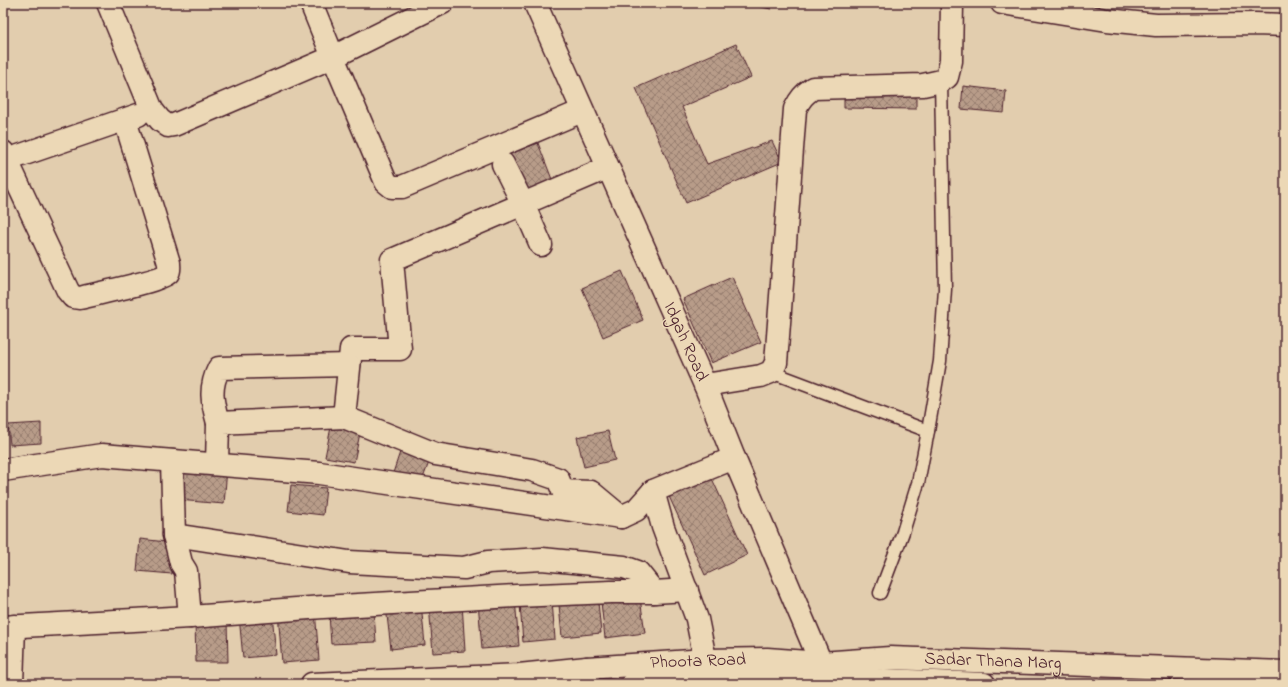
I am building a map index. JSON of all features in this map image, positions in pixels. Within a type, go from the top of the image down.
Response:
[{"type":"street","points":[[108,3],[152,110],[164,124],[168,126],[174,125],[334,57],[442,3]]},
{"type":"street","points":[[311,3],[386,182],[392,187],[402,188],[582,111]]},
{"type":"street","name":"Idgah Road","points":[[535,3],[607,168],[705,385],[734,458],[821,663],[828,684]]},
{"type":"street","points":[[705,385],[761,376],[771,372],[776,363],[795,109],[799,101],[805,93],[813,88],[923,85],[941,81],[947,77],[951,61],[952,3]]},
{"type":"street","points":[[1002,3],[1107,20],[1156,25],[1255,24],[1285,26]]},
{"type":"street","points":[[124,120],[170,269],[168,273],[154,280],[80,298],[73,297],[68,291],[5,156],[152,110]]},
{"type":"street","points":[[502,164],[523,204],[541,245]]},
{"type":"street","points":[[344,417],[351,349],[400,349],[392,260],[607,168]]},
{"type":"street","points":[[217,464],[218,423],[212,397],[214,379],[219,368],[350,365]]},
{"type":"street","points":[[218,423],[344,417],[435,454],[538,472],[558,480],[563,491],[591,492],[621,517]]},
{"type":"street","points":[[3,470],[102,455],[319,473],[621,517],[636,510],[653,491],[734,458]]},
{"type":"street","points":[[172,461],[174,535],[181,563],[186,571],[190,617]]},
{"type":"street","points":[[653,491],[662,527],[697,619],[708,669]]},
{"type":"street","points":[[174,535],[349,562],[464,568],[488,562],[542,558],[624,567],[638,572],[654,592]]},
{"type":"street","points":[[12,684],[9,626],[190,617],[323,607],[500,597],[687,590]]},
{"type":"street","name":"Sadar Thana Marg","points":[[821,663],[890,658],[1285,672]]},
{"type":"street","name":"Phoota Road","points":[[632,684],[708,669],[773,659],[821,663]]},
{"type":"street","name":"Phoota Road","points":[[312,684],[519,675],[587,676],[708,669],[828,684]]},
{"type":"street","name":"Sadar Thana Marg","points":[[828,684],[884,680],[984,684]]},
{"type":"lane","points":[[880,593],[903,532],[918,483],[940,361],[945,289],[941,81]]},
{"type":"lane","points":[[771,372],[928,431]]},
{"type":"building","points":[[742,3],[772,3],[771,9]]},
{"type":"building","points":[[1051,3],[1100,3],[1099,9]]},
{"type":"building","points":[[736,44],[751,77],[682,107],[707,164],[772,141],[782,162],[686,203],[636,88]]},
{"type":"building","points":[[963,86],[1006,91],[1004,113],[961,109]]},
{"type":"building","points":[[844,93],[916,93],[916,109],[844,108]]},
{"type":"building","points":[[538,143],[553,182],[523,194],[508,154]]},
{"type":"building","points":[[622,271],[643,320],[603,337],[582,288]]},
{"type":"building","points":[[732,277],[761,342],[711,363],[683,299]]},
{"type":"building","points":[[41,423],[41,443],[10,445],[8,425]]},
{"type":"building","points":[[331,427],[360,433],[354,462],[325,457]]},
{"type":"building","points":[[608,431],[615,460],[584,467],[577,437]]},
{"type":"building","points":[[402,446],[431,457],[420,486],[392,476]]},
{"type":"building","points":[[181,465],[227,469],[224,504],[178,500]]},
{"type":"building","points":[[709,472],[747,555],[705,575],[667,492]]},
{"type":"building","points":[[291,485],[326,488],[323,515],[288,511]]},
{"type":"building","points":[[140,539],[175,543],[172,574],[137,571]]},
{"type":"building","points":[[640,598],[645,633],[605,638],[601,602]]},
{"type":"building","points":[[515,599],[519,646],[482,649],[478,602]]},
{"type":"building","points":[[552,601],[555,639],[523,642],[520,604]]},
{"type":"building","points":[[598,602],[601,633],[562,637],[559,605]]},
{"type":"building","points":[[421,603],[425,645],[391,649],[386,607]]},
{"type":"building","points":[[462,603],[465,651],[433,653],[429,605]]},
{"type":"building","points":[[315,610],[319,660],[282,663],[278,612]]},
{"type":"building","points":[[374,612],[376,642],[331,644],[329,614]]},
{"type":"building","points":[[272,614],[276,655],[243,658],[239,616]]},
{"type":"building","points":[[227,621],[228,662],[196,662],[195,622]]}]
